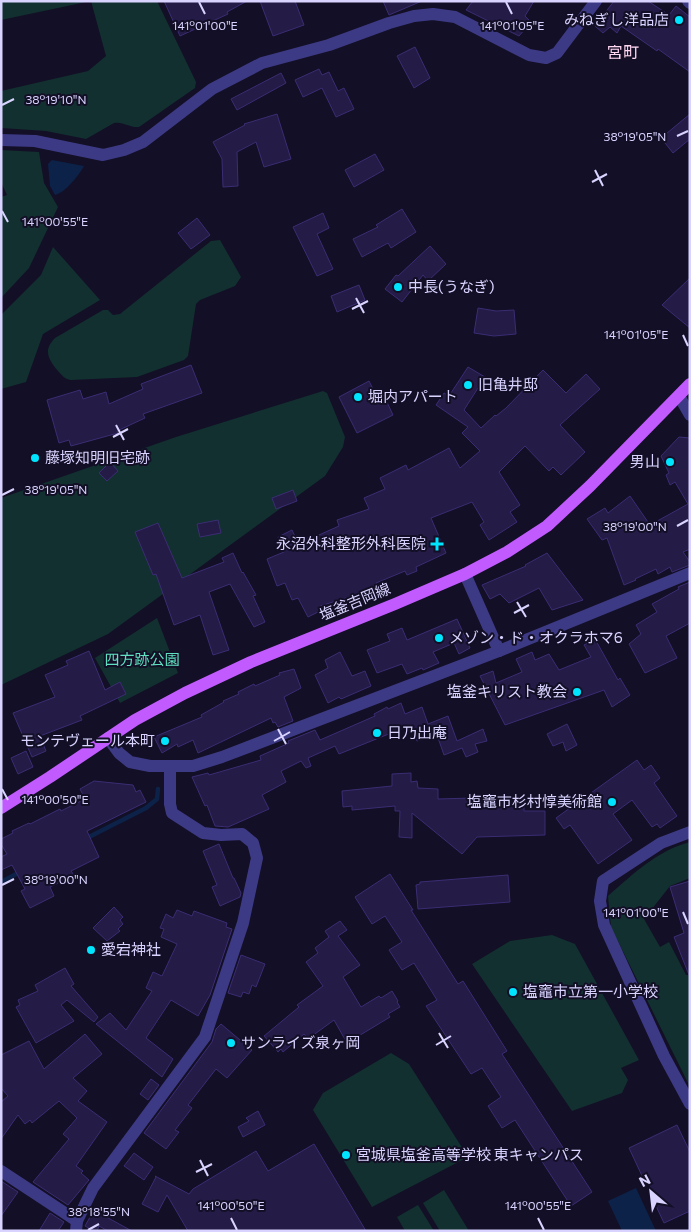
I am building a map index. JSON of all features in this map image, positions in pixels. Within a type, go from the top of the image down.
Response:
[{"type":"main road","name":"塩釜吉岡線","points":[[1,808],[135,720],[185,693],[251,662],[465,574],[507,552],[547,526],[590,486],[690,384]]},
{"type":"street","points":[[1,140],[35,141],[104,155],[124,150],[143,142],[212,89],[262,63],[329,45],[414,16],[433,14],[456,17],[529,55],[546,58],[557,53],[596,1]]},
{"type":"street","points":[[678,396],[690,415]]},
{"type":"street","points":[[108,738],[119,753],[130,762],[150,766],[193,766],[222,757],[500,651],[690,573]]},
{"type":"street","points":[[465,574],[500,651]]},
{"type":"street","points":[[1,1171],[76,1226],[93,1188],[205,1037],[243,924],[257,858],[253,843],[242,834],[203,833],[172,813],[170,804],[170,767]]},
{"type":"street","points":[[690,832],[661,843],[603,881],[600,901],[604,925],[664,1056],[690,1104]]},
{"type":"green space","points":[[1,1],[91,1],[1,20]]},
{"type":"green space","points":[[91,1],[157,1],[196,82],[195,88],[139,127],[114,123],[86,139],[46,131],[1,128],[1,91],[88,71],[106,56]]},
{"type":"green space","points":[[1,150],[39,152],[44,183],[58,207],[29,268],[1,298],[1,197],[7,195],[1,182]]},
{"type":"green space","points":[[220,240],[241,277],[235,286],[200,300],[196,304],[188,356],[184,360],[137,377],[71,380],[63,377],[48,354],[51,342],[55,338],[103,310],[108,310],[113,315],[120,314],[211,241]]},
{"type":"green space","points":[[53,247],[100,300],[43,334],[26,382],[1,389],[1,315],[41,275]]},
{"type":"green space","points":[[323,391],[327,393],[345,437],[343,447],[325,476],[108,634],[1,685],[1,498],[176,437]]},
{"type":"green space","name":"四方跡公園","points":[[157,618],[178,673],[120,703],[95,658]]},
{"type":"green space","points":[[690,842],[690,878],[670,886],[644,919],[660,947],[669,942],[686,975],[690,975],[690,1087],[611,927],[608,896],[636,871],[657,857]]},
{"type":"green space","points":[[552,935],[575,944],[639,1060],[621,1068],[628,1080],[622,1093],[572,1111],[472,964],[510,941]]},
{"type":"green space","points":[[391,1053],[409,1064],[468,1157],[372,1207],[313,1110],[323,1093]]},
{"type":"green space","points":[[444,1190],[469,1231],[440,1231],[423,1203]]},
{"type":"green space","points":[[418,1205],[434,1231],[405,1231],[397,1217]]},
{"type":"water","points":[[52,160],[84,166],[68,187],[55,195],[50,186],[48,164]]},
{"type":"water","points":[[636,1188],[656,1231],[622,1231],[608,1201]]},
{"type":"building","points":[[164,1],[247,1],[227,12],[228,14],[180,36]]},
{"type":"building","points":[[260,1],[295,1],[304,25],[273,36]]},
{"type":"building","points":[[383,1],[422,1],[389,15]]},
{"type":"building","points":[[473,1],[534,1],[525,16],[531,22],[519,36],[466,10]]},
{"type":"building","points":[[614,1],[648,1],[669,15],[676,6],[690,17],[690,72],[621,26],[617,33],[610,27],[603,33],[595,26]]},
{"type":"building","points":[[415,47],[430,78],[414,88],[397,56]]},
{"type":"building","points":[[319,69],[322,75],[329,72],[338,91],[344,88],[354,109],[336,117],[322,88],[303,97],[295,80]]},
{"type":"building","points":[[281,73],[286,83],[237,110],[231,99]]},
{"type":"building","points":[[277,114],[291,159],[264,167],[256,142],[237,152],[238,186],[223,187],[222,159],[213,142],[244,124]]},
{"type":"building","points":[[690,114],[690,139],[673,153],[661,138]]},
{"type":"building","points":[[375,154],[384,170],[354,187],[345,170]]},
{"type":"building","points":[[402,209],[416,232],[391,248],[388,243],[362,257],[353,239],[378,227],[376,225]]},
{"type":"building","points":[[323,213],[329,228],[317,234],[333,269],[317,276],[293,227]]},
{"type":"building","points":[[197,218],[210,235],[191,249],[178,233]]},
{"type":"building","points":[[430,246],[446,264],[428,281],[423,275],[402,302],[385,289],[396,275],[398,276]]},
{"type":"building","points":[[690,278],[690,328],[662,305]]},
{"type":"building","points":[[359,285],[365,300],[337,312],[331,296]]},
{"type":"building","points":[[478,308],[496,311],[514,310],[516,334],[494,336],[474,333]]},
{"type":"building","points":[[191,365],[202,393],[143,414],[145,418],[117,431],[118,433],[71,446],[69,440],[59,443],[47,400],[80,390],[83,399],[106,392],[109,404],[143,389],[141,384]]},
{"type":"building","points":[[468,367],[485,377],[464,410],[481,428],[506,408],[543,370],[566,393],[586,374],[600,389],[560,425],[585,452],[561,475],[553,467],[549,471],[525,446],[499,472],[520,505],[510,512],[517,522],[489,540],[480,525],[484,522],[472,502],[431,518],[446,553],[416,567],[417,571],[407,575],[405,571],[376,583],[378,589],[363,595],[362,593],[320,606],[322,610],[308,617],[298,598],[292,600],[285,583],[277,586],[267,559],[284,552],[278,537],[292,530],[297,541],[310,537],[310,539],[339,526],[337,520],[369,509],[364,498],[385,489],[380,478],[406,465],[408,470],[449,448],[460,468],[480,451],[462,433],[468,427],[436,405],[444,393],[449,396]]},
{"type":"building","points":[[369,381],[380,403],[386,400],[393,415],[357,433],[339,397]]},
{"type":"building","points":[[679,437],[690,438],[690,549],[683,552],[690,565],[672,572],[670,567],[658,574],[656,569],[624,585],[607,538],[602,540],[587,519],[605,508],[608,513],[630,496],[650,525],[688,504],[675,482],[670,485],[666,475],[669,473],[661,456]]},
{"type":"building","points":[[110,462],[118,471],[107,481],[99,473]]},
{"type":"building","points":[[293,490],[297,501],[276,509],[272,498]]},
{"type":"building","points":[[218,520],[221,533],[200,537],[197,524]]},
{"type":"building","points":[[158,523],[182,578],[224,562],[222,558],[233,553],[242,573],[256,595],[253,596],[265,622],[254,627],[230,584],[209,592],[229,650],[213,655],[200,615],[174,625],[156,574],[153,575],[135,532]]},
{"type":"building","points":[[547,553],[583,600],[552,610],[539,588],[509,603],[500,594],[490,599],[482,585],[526,566]]},
{"type":"building","points":[[690,582],[690,623],[666,636],[677,658],[645,673],[629,644],[641,634],[636,625],[657,612],[652,604],[679,589],[678,587]]},
{"type":"building","points":[[457,619],[470,648],[459,654],[454,643],[433,652],[439,663],[423,670],[422,668],[407,674],[402,664],[377,673],[367,650],[390,641],[387,634],[402,628],[407,640]]},
{"type":"building","points":[[595,639],[618,680],[620,678],[630,695],[612,707],[604,690],[505,725],[480,676],[493,671],[496,683],[522,672],[516,659],[532,652],[535,660],[549,654],[559,670],[591,657],[584,645]]},
{"type":"building","points":[[89,651],[105,690],[120,682],[126,694],[80,716],[82,720],[40,736],[46,751],[32,757],[13,713],[55,697],[45,675],[68,665],[66,661]]},
{"type":"building","points":[[340,652],[352,676],[365,671],[371,686],[341,699],[339,697],[328,703],[315,675],[328,668],[325,660]]},
{"type":"building","points":[[294,669],[301,688],[284,697],[293,721],[278,727],[271,718],[198,753],[193,740],[178,747],[177,744],[162,753],[154,737],[202,717],[201,715],[223,701],[239,694],[238,692],[254,684],[255,686],[280,675],[279,673]]},
{"type":"building","points":[[401,703],[405,714],[422,707],[428,724],[448,716],[457,741],[483,729],[487,741],[475,744],[478,752],[466,757],[462,748],[444,755],[437,735],[417,741],[411,725],[339,754],[335,746],[308,758],[311,766],[306,768],[301,761],[281,771],[286,782],[262,795],[269,809],[228,827],[215,826],[207,805],[205,806],[192,777],[208,773],[209,775],[261,760],[260,756],[289,743],[288,741],[315,730],[320,740],[375,716],[374,714],[387,707],[388,709]]},
{"type":"building","points":[[567,724],[577,745],[566,751],[563,742],[553,746],[547,734]]},
{"type":"building","points":[[26,751],[33,767],[18,774],[11,758]]},
{"type":"building","points":[[637,760],[644,770],[651,765],[660,778],[654,783],[677,816],[660,828],[657,824],[652,827],[632,800],[613,814],[632,840],[598,864],[570,825],[564,829],[556,818]]},
{"type":"building","points":[[411,773],[411,782],[417,781],[418,788],[438,789],[438,799],[524,799],[524,811],[545,811],[545,835],[477,837],[462,854],[412,813],[412,838],[399,837],[400,811],[395,811],[395,806],[352,810],[352,806],[343,807],[342,791],[392,786],[392,774]]},
{"type":"building","points":[[94,781],[133,785],[136,792],[140,790],[146,802],[87,831],[99,857],[71,871],[74,875],[50,887],[54,896],[30,908],[21,891],[25,889],[12,865],[1,870],[1,857],[7,854],[1,844],[1,839],[13,833],[12,831],[85,799],[80,789]]},
{"type":"building","points":[[219,844],[241,893],[240,897],[220,906],[212,887],[217,885],[203,851]]},
{"type":"building","points":[[390,874],[458,984],[463,981],[507,1051],[502,1054],[592,1192],[571,1206],[515,1120],[502,1128],[488,1106],[501,1097],[482,1068],[471,1074],[426,1006],[437,1000],[414,963],[402,970],[389,950],[402,942],[385,916],[372,924],[355,897]]},
{"type":"building","points":[[508,875],[510,902],[418,909],[416,885],[420,884],[420,882]]},
{"type":"building","points":[[690,881],[689,975],[674,937],[684,933],[670,887]]},
{"type":"building","points":[[114,907],[123,917],[120,920],[123,924],[118,929],[120,931],[107,941],[93,928]]},
{"type":"building","points":[[177,910],[192,916],[194,911],[227,923],[226,927],[232,929],[210,995],[198,1016],[171,1000],[146,1038],[173,1059],[162,1077],[96,1024],[110,1013],[126,1030],[152,991],[146,988],[153,972],[162,976],[177,944],[161,937],[164,929],[160,928],[166,914],[173,918]]},
{"type":"building","points":[[340,921],[347,930],[338,936],[360,965],[343,977],[361,1007],[379,996],[381,998],[392,991],[400,1007],[388,1014],[390,1017],[347,1043],[334,1020],[308,1039],[304,1034],[283,1052],[281,1049],[278,1052],[264,1036],[299,1007],[297,1005],[323,986],[306,962],[318,953],[315,948],[329,937],[325,931]]},
{"type":"building","points":[[241,955],[265,964],[256,987],[252,985],[249,994],[243,992],[241,997],[228,993]]},
{"type":"building","points":[[65,968],[74,984],[71,986],[98,1017],[94,1022],[67,1000],[61,1005],[74,1021],[36,1043],[16,1007],[20,1005],[18,1000],[38,991],[35,985]]},
{"type":"building","points":[[221,1024],[252,1050],[227,1078],[216,1069],[188,1105],[192,1108],[175,1130],[179,1132],[166,1149],[144,1133],[212,1042],[216,1029]]},
{"type":"building","points":[[85,1034],[102,1054],[73,1078],[87,1091],[78,1101],[107,1122],[76,1166],[83,1171],[81,1173],[89,1180],[68,1205],[33,1182],[69,1139],[63,1134],[77,1118],[59,1101],[32,1123],[30,1120],[25,1124],[18,1115],[1,1139],[1,1102],[8,1096],[1,1088],[1,1055],[29,1041],[44,1069]]},
{"type":"building","points":[[151,1079],[159,1085],[148,1100],[140,1094]]},
{"type":"building","points":[[258,1111],[265,1125],[243,1137],[238,1127],[249,1121],[246,1118]]},
{"type":"building","points":[[677,1125],[690,1152],[690,1211],[664,1223],[629,1148]]},
{"type":"building","points":[[314,1144],[366,1231],[188,1231],[167,1195],[158,1212],[142,1204],[155,1176],[189,1194],[193,1189],[256,1151],[268,1171]]},
{"type":"building","points":[[134,1153],[153,1167],[144,1180],[124,1166]]},
{"type":"building","points":[[1,1181],[18,1192],[1,1216]]},
{"type":"building","points":[[94,1210],[132,1231],[108,1231],[99,1226],[97,1231],[94,1231],[85,1226]]},
{"type":"building","points":[[50,1213],[64,1222],[58,1231],[39,1231]]},
{"type":"waterway","points":[[85,839],[146,808],[157,799],[158,789]]},
{"type":"waterway","points":[[1,882],[20,872]]},
{"type":"place","name":"みねぎし洋品店","points":[[679,20]]},
{"type":"place","name":"中長(うなぎ)","points":[[398,287]]},
{"type":"place","name":"旧亀井邸","points":[[468,385]]},
{"type":"place","name":"堀内アパート","points":[[358,397]]},
{"type":"place","name":"藤塚知明旧宅跡","points":[[35,458]]},
{"type":"place","name":"男山","points":[[670,462]]},
{"type":"place","name":"永沼外科整形外科医院","points":[[437,544]]},
{"type":"place","name":"メゾン・ド・オクラホマ6","points":[[439,638]]},
{"type":"place","name":"塩釜キリスト教会","points":[[577,692]]},
{"type":"place","name":"日乃出庵","points":[[377,733]]},
{"type":"place","name":"モンテヴェール本町","points":[[165,741]]},
{"type":"place","name":"塩竈市杉村惇美術館","points":[[612,802]]},
{"type":"place","name":"愛宕神社","points":[[91,950]]},
{"type":"place","name":"塩竈市立第一小学校","points":[[513,992]]},
{"type":"place","name":"サンライズ泉ヶ岡","points":[[231,1043]]},
{"type":"place","name":"宮城県塩釜高等学校 東キャンパス","points":[[346,1155]]},
{"type":"district","name":"宮町","points":[[623,52]]}]
